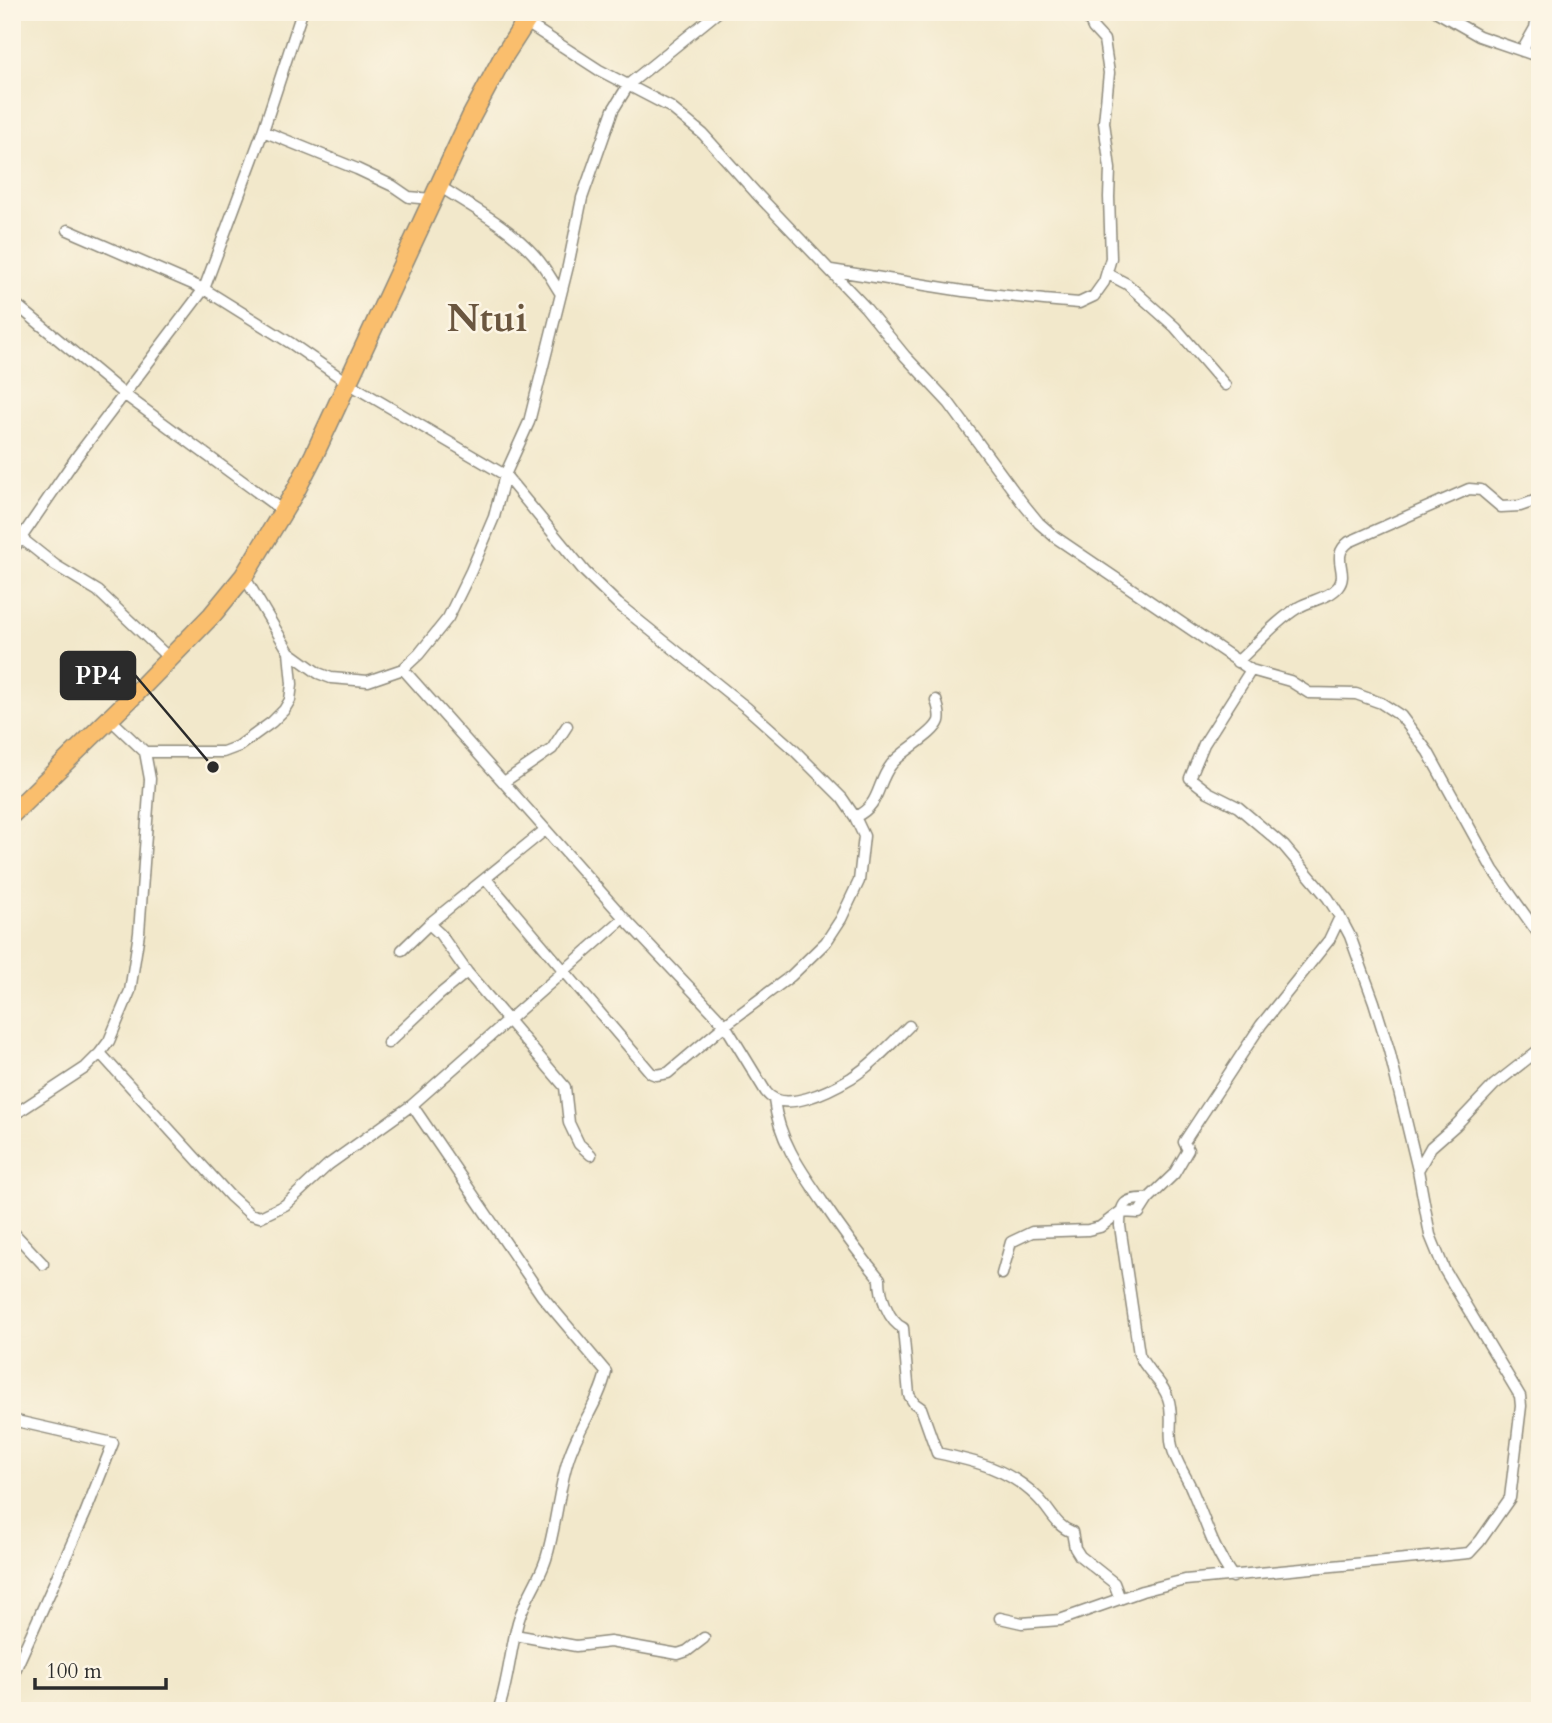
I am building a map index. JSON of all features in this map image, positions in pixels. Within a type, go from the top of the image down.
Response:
[{"type":"highway","points":[[12,814],[170,659],[244,576],[314,455],[435,193],[503,57],[529,17]]},
{"type":"street","points":[[244,576],[289,652],[318,673],[348,681],[368,681],[403,669],[419,654],[453,609],[488,534],[502,494],[505,475],[529,422],[582,198],[613,110],[629,84],[718,12]]},
{"type":"street","points":[[831,270],[963,291],[1079,303],[1094,296],[1108,274],[1111,258],[1110,169],[1104,122],[1109,80],[1104,40],[1093,28],[1086,12]]},
{"type":"street","points":[[1437,12],[1479,36],[1540,57]]},
{"type":"street","points":[[1522,51],[1535,28],[1538,12]]},
{"type":"street","points":[[12,551],[63,475],[204,289],[263,131],[299,14]]},
{"type":"street","points":[[529,17],[599,70],[670,107],[704,134],[756,194],[831,270],[949,403],[1039,523],[1073,550],[1251,670],[1290,681],[1309,694],[1356,694],[1381,703],[1401,716],[1428,752],[1493,870],[1540,936]]},
{"type":"street","points":[[263,131],[357,169],[409,197],[435,193],[491,219],[537,258],[561,294]]},
{"type":"street","points":[[68,230],[204,289],[348,383],[505,475],[584,572],[618,604],[747,708],[794,750],[842,798],[856,817],[864,836],[862,863],[855,894],[826,942],[791,976],[725,1025],[668,1073],[656,1075],[651,1073],[486,879]]},
{"type":"street","points":[[1108,274],[1127,284],[1175,327],[1225,385]]},
{"type":"street","points":[[12,301],[125,395],[283,511]]},
{"type":"street","points":[[1237,662],[1291,613],[1337,588],[1342,579],[1341,550],[1349,542],[1469,489],[1481,490],[1502,506],[1520,506],[1540,499]]},
{"type":"street","points":[[21,538],[55,565],[98,591],[170,659]]},
{"type":"street","points":[[145,752],[223,752],[239,746],[278,716],[290,700],[292,684],[289,652]]},
{"type":"street","points":[[403,669],[624,918],[725,1025],[766,1092],[774,1100],[784,1102],[813,1096],[852,1077],[909,1026]]},
{"type":"street","points":[[1000,1618],[1022,1623],[1060,1620],[1152,1588],[1174,1585],[1179,1581],[1469,1553],[1507,1505],[1520,1396],[1444,1269],[1430,1235],[1403,1104],[1374,1002],[1350,936],[1328,898],[1284,846],[1238,807],[1208,792],[1190,778],[1204,744],[1251,670]]},
{"type":"street","points":[[856,817],[873,804],[889,766],[937,725],[940,713],[936,700]]},
{"type":"street","points":[[12,1116],[76,1073],[100,1053],[109,1041],[130,991],[136,960],[150,779],[145,752],[110,719]]},
{"type":"street","points":[[504,782],[552,750],[567,726]]},
{"type":"street","points":[[402,950],[432,922],[545,830]]},
{"type":"street","points":[[1002,1274],[1011,1242],[1021,1236],[1032,1232],[1088,1230],[1100,1227],[1120,1212],[1127,1200],[1148,1199],[1174,1174],[1188,1150],[1184,1142],[1261,1025],[1329,940],[1340,917]]},
{"type":"street","points":[[100,1053],[230,1196],[256,1217],[265,1216],[285,1206],[328,1164],[412,1105],[624,918]]},
{"type":"street","points":[[432,922],[467,972],[565,1087],[569,1123],[579,1144],[591,1155]]},
{"type":"street","points":[[388,1043],[467,972]]},
{"type":"street","points":[[1418,1170],[1431,1147],[1494,1085],[1540,1049]]},
{"type":"street","points":[[774,1100],[776,1119],[794,1161],[843,1235],[880,1279],[880,1288],[892,1317],[898,1326],[903,1328],[909,1395],[921,1408],[937,1453],[978,1461],[1015,1477],[1040,1499],[1063,1529],[1072,1532],[1075,1548],[1080,1556],[1114,1583],[1120,1599]]},
{"type":"street","points":[[412,1105],[542,1296],[606,1372],[603,1385],[567,1461],[546,1560],[528,1595],[515,1635],[498,1711]]},
{"type":"street","points":[[1120,1212],[1139,1354],[1144,1367],[1160,1382],[1169,1399],[1174,1455],[1192,1488],[1218,1557],[1233,1577]]},
{"type":"street","points":[[12,1231],[43,1264]]},
{"type":"street","points":[[12,1420],[113,1443],[85,1514],[12,1677]]},
{"type":"street","points":[[515,1635],[576,1646],[611,1642],[678,1654],[687,1651],[704,1638]]},
{"type":"place","name":"PP4","points":[[213,767]]},
{"type":"district","name":"Ntui","points":[[487,319]]}]
